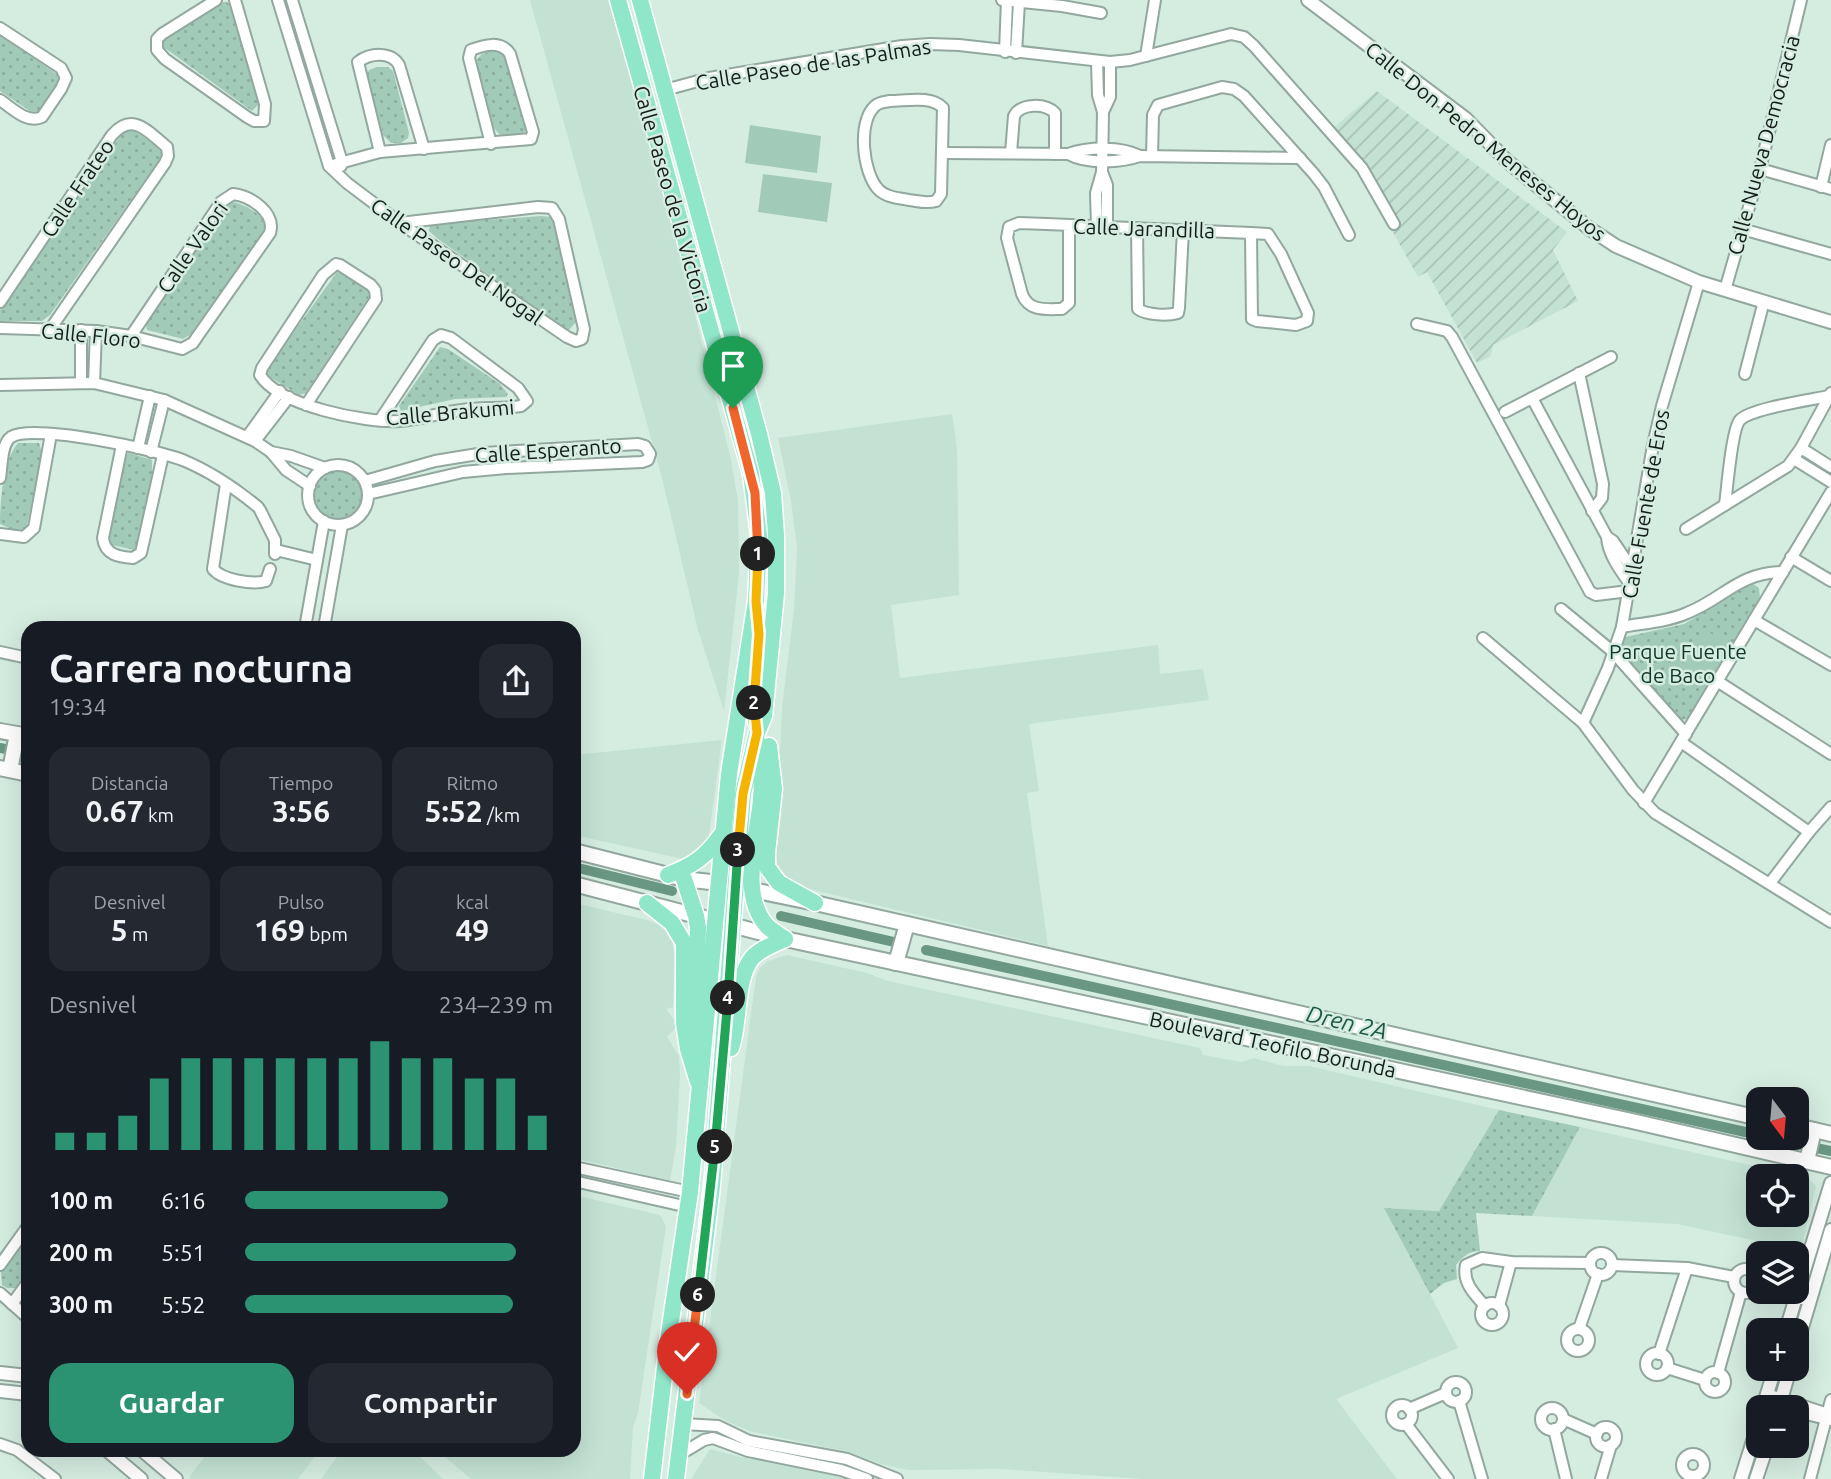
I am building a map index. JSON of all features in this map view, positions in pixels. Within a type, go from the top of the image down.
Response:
[{"type":"main road","name":"Calle Paseo de la Victoria","points":[[618,0],[755,493],[759,536],[756,601],[722,833],[701,1092],[689,1199],[667,1341],[652,1478]]},
{"type":"main road","name":"Calle Paseo de la Victoria","points":[[640,0],[751,405],[773,493],[776,535],[776,593],[764,716],[757,733],[743,794],[745,890],[734,925],[712,1186],[677,1479]]},
{"type":"main road","points":[[722,370],[728,374],[740,402],[751,405]]},
{"type":"main road","points":[[756,601],[759,634],[754,698],[757,733]]},
{"type":"main road","points":[[764,716],[774,789],[767,867],[779,883],[815,903]]},
{"type":"main road","points":[[0,731],[20,737],[8,766]]},
{"type":"main road","points":[[712,1186],[704,1169],[710,1074],[695,1022],[696,916],[676,877],[709,853],[722,833]]},
{"type":"main road","name":"Boulevard Teofilo Borunda","points":[[581,853],[676,877],[815,903],[1746,1115]]},
{"type":"main road","name":"Boulevard Teofilo Borunda","points":[[581,886],[785,939],[1807,1157],[1830,1174]]},
{"type":"main road","points":[[745,890],[768,928],[785,939]]},
{"type":"main road","points":[[647,903],[672,923],[684,943],[684,1023],[688,1049],[701,1092]]},
{"type":"main road","points":[[896,963],[906,924]]},
{"type":"main road","points":[[723,1070],[734,1037],[746,969],[753,958],[769,946],[785,939]]},
{"type":"main road","points":[[1810,1132],[1831,1134]]},
{"type":"main road","points":[[1807,1157],[1813,1134]]},
{"type":"main road","points":[[689,1199],[698,1203],[694,1248],[700,1282]]},
{"type":"street","points":[[216,0],[162,34],[157,39],[157,50],[247,117],[259,122],[264,121],[265,104],[235,0]]},
{"type":"street","points":[[278,0],[329,166],[380,152],[491,144],[527,140],[532,137],[533,132],[506,48],[497,44],[475,48],[471,50],[469,58],[491,144]]},
{"type":"street","points":[[292,0],[342,162],[339,175]]},
{"type":"street","points":[[1002,0],[1101,13]]},
{"type":"street","points":[[1146,56],[1156,0]]},
{"type":"street","name":"Calle Don Pedro Meneses Hoyos","points":[[1308,0],[1466,119],[1507,161],[1590,229],[1616,246],[1699,282],[1831,322]]},
{"type":"street","name":"Calle Nueva Democracia","points":[[1725,290],[1760,169],[1801,0]]},
{"type":"street","points":[[1011,52],[1013,1]]},
{"type":"street","points":[[0,28],[61,68],[66,78],[42,117],[37,120],[29,119],[0,100]]},
{"type":"street","name":"Calle Paseo de las Palmas","points":[[665,90],[709,78],[902,46],[940,44],[1110,62],[1146,56],[1223,35],[1238,34],[1244,37],[1362,169],[1394,224]]},
{"type":"street","points":[[380,152],[358,62],[366,57],[387,55],[392,56],[399,65],[424,149]]},
{"type":"street","points":[[1097,62],[1098,95],[1103,113],[1102,172],[1097,188],[1102,227]]},
{"type":"street","points":[[1103,113],[1110,97],[1110,62]]},
{"type":"street","points":[[1146,156],[1153,115],[1158,105],[1222,87],[1234,89],[1244,96],[1324,187],[1349,235]]},
{"type":"street","points":[[890,101],[932,101],[940,104],[943,108],[942,153],[940,194],[936,201],[896,198],[879,191],[867,164],[863,134],[869,113],[877,104],[890,101]]},
{"type":"street","points":[[1011,153],[1014,116],[1016,111],[1024,106],[1050,108],[1055,113],[1055,154]]},
{"type":"street","name":"Calle Frateo","points":[[0,302],[112,135],[124,124],[136,124],[167,147],[167,156],[51,328]]},
{"type":"street","points":[[1760,169],[1826,188],[1831,145]]},
{"type":"street","points":[[942,153],[1068,154],[1080,151],[1129,159],[1146,156],[1300,158]]},
{"type":"street","name":"Calle Paseo Del Nogal","points":[[329,166],[400,223],[567,337],[579,340],[583,337],[584,329],[559,219],[552,208],[537,207],[400,223]]},
{"type":"street","name":"Calle Valori","points":[[131,336],[221,202],[233,194],[239,195],[268,212],[272,225],[270,233],[193,343],[182,349]]},
{"type":"street","name":"Calle Jarandilla","points":[[1069,225],[1069,303],[1062,309],[1036,308],[1026,302],[1022,294],[1007,238],[1009,227],[1019,223],[1069,225],[1102,227],[1137,228],[1251,233],[1268,234],[1281,254],[1308,313],[1307,321],[1302,324],[1252,319],[1251,233]]},
{"type":"street","points":[[1137,228],[1138,309],[1172,315],[1178,313],[1179,308],[1183,230]]},
{"type":"street","points":[[1742,229],[1831,254]]},
{"type":"street","name":"Calle Brakumi","points":[[306,405],[374,305],[376,294],[371,285],[340,265],[332,266],[323,275],[260,372],[264,381],[285,394],[306,405],[322,412],[380,420],[402,421],[461,410],[521,407],[527,401],[518,388],[451,338],[441,335],[433,340],[380,420]]},
{"type":"street","name":"Calle Fuente de Eros","points":[[1583,723],[1608,668],[1622,627],[1659,419],[1699,282]]},
{"type":"street","points":[[1745,374],[1764,301]]},
{"type":"street","points":[[1417,324],[1447,331],[1452,337],[1590,592],[1596,595],[1629,588],[1607,545],[1606,537],[1532,398]]},
{"type":"street","name":"Calle Floro","points":[[0,328],[96,331],[131,336],[182,349]]},
{"type":"street","points":[[81,330],[81,383]]},
{"type":"street","points":[[94,383],[96,331]]},
{"type":"street","points":[[1505,412],[1611,357]]},
{"type":"street","points":[[1579,373],[1603,484],[1602,498],[1592,511]]},
{"type":"street","points":[[0,385],[94,383],[164,400],[251,439],[271,452],[286,470],[310,486]]},
{"type":"street","points":[[251,439],[285,394]]},
{"type":"street","points":[[1686,529],[1781,471],[1794,459],[1830,394]]},
{"type":"street","points":[[1725,505],[1735,430],[1741,419],[1758,411],[1830,394]]},
{"type":"street","points":[[138,448],[150,396]]},
{"type":"street","points":[[122,444],[103,538],[105,547],[111,554],[128,558],[141,553],[164,400]]},
{"type":"street","points":[[0,478],[5,444],[11,437],[22,434],[101,439],[138,448],[184,461],[226,484],[259,508],[273,534],[276,552],[317,560]]},
{"type":"street","points":[[0,534],[24,537],[34,528],[51,434]]},
{"type":"street","name":"Calle Esperanto","points":[[365,481],[460,456],[516,450],[642,444],[648,448],[650,454],[648,460],[642,462],[463,472],[368,494]]},
{"type":"street","points":[[597,446],[599,464]]},
{"type":"street","points":[[1801,448],[1831,467]]},
{"type":"street","points":[[271,452],[325,468]]},
{"type":"street","points":[[1794,459],[1831,482]]},
{"type":"street","points":[[347,466],[365,481],[367,505],[352,521],[342,525],[324,521],[312,509],[308,494],[310,486],[316,475],[325,468],[347,466]]},
{"type":"street","points":[[226,484],[213,569],[220,575],[257,583],[266,581],[270,569]]},
{"type":"street","points":[[1644,803],[1830,496]]},
{"type":"street","points":[[306,621],[324,521]]},
{"type":"street","points":[[325,621],[342,525]]},
{"type":"street","points":[[1606,537],[1614,541],[1632,569]]},
{"type":"street","points":[[1791,557],[1831,581]]},
{"type":"street","points":[[1622,627],[1690,612],[1751,576],[1764,572],[1783,572]]},
{"type":"street","points":[[1561,609],[1612,651],[1683,738],[1809,832]]},
{"type":"street","points":[[1754,620],[1831,665]]},
{"type":"street","points":[[1483,638],[1583,723],[1644,803],[1668,821],[1831,922]]},
{"type":"street","points":[[0,652],[21,656]]},
{"type":"street","points":[[1717,681],[1831,754]]},
{"type":"street","points":[[1770,883],[1831,807]]},
{"type":"street","points":[[581,1169],[689,1199]]},
{"type":"street","points":[[1809,1248],[1830,1174]]},
{"type":"street","points":[[581,1182],[689,1199]]},
{"type":"street","points":[[1805,1318],[1831,1230]]},
{"type":"street","points":[[0,1265],[21,1236]]},
{"type":"street","points":[[1590,1263],[1595,1255],[1602,1253],[1610,1258],[1612,1265]]},
{"type":"street","points":[[1485,1306],[1466,1281],[1466,1265],[1482,1258],[1511,1262],[1590,1263]]},
{"type":"street","points":[[1499,1306],[1511,1262]]},
{"type":"street","points":[[1590,1263],[1598,1274]]},
{"type":"street","points":[[1612,1265],[1687,1268],[1734,1277]]},
{"type":"street","points":[[1598,1274],[1607,1272],[1612,1265]]},
{"type":"street","points":[[1659,1354],[1687,1268]]},
{"type":"street","points":[[1746,1268],[1739,1270],[1734,1277],[1734,1284],[1741,1292],[1746,1292]]},
{"type":"street","points":[[1580,1329],[1598,1274]]},
{"type":"street","points":[[12,1304],[21,1292]]},
{"type":"street","points":[[1718,1373],[1741,1292]]},
{"type":"street","points":[[0,1293],[21,1312]]},
{"type":"street","points":[[1492,1303],[1499,1306],[1503,1312],[1501,1320],[1490,1324],[1482,1317],[1485,1306],[1492,1303]]},
{"type":"street","points":[[1659,1354],[1666,1359],[1667,1368]]},
{"type":"street","points":[[1659,1354],[1648,1357],[1647,1368],[1652,1374],[1659,1375],[1667,1368]]},
{"type":"street","points":[[1667,1368],[1706,1380]]},
{"type":"street","points":[[0,1373],[21,1375]]},
{"type":"street","points":[[1718,1373],[1725,1380],[1722,1390],[1708,1390],[1706,1380],[1709,1375],[1718,1373]]},
{"type":"street","points":[[1452,1383],[1461,1384],[1466,1391],[1460,1401],[1450,1400],[1446,1393],[1452,1383]]},
{"type":"street","points":[[0,1391],[21,1393]]},
{"type":"street","points":[[1409,1409],[1446,1393]]},
{"type":"street","points":[[1810,1479],[1829,1417],[1831,1400]]},
{"type":"street","points":[[1460,1401],[1482,1479]]},
{"type":"street","points":[[1406,1424],[1412,1415],[1404,1405],[1397,1406],[1392,1415],[1396,1423],[1406,1424],[1448,1479]]},
{"type":"street","points":[[1556,1408],[1563,1419],[1560,1426],[1554,1429],[1547,1428],[1542,1423],[1543,1413],[1549,1409],[1556,1408]]},
{"type":"street","points":[[1809,1412],[1829,1417]]},
{"type":"street","points":[[1809,1414],[1829,1417]]},
{"type":"street","points":[[1563,1419],[1597,1434],[1603,1427],[1612,1429],[1616,1437],[1601,1479]]},
{"type":"street","points":[[683,1424],[718,1426],[749,1441],[847,1459],[897,1479]]},
{"type":"street","points":[[1554,1429],[1566,1479]]},
{"type":"street","points":[[679,1455],[704,1440],[713,1438],[748,1451],[841,1470],[867,1479]]},
{"type":"street","points":[[0,1444],[21,1453]]},
{"type":"street","points":[[26,1457],[55,1479]]},
{"type":"street","points":[[115,1457],[141,1479]]},
{"type":"street","points":[[150,1457],[176,1479]]},
{"type":"street","points":[[1741,1479],[1748,1458]]},
{"type":"street","points":[[1756,1479],[1763,1458]]},
{"type":"shaded area","points":[[530,0],[612,0],[618,19],[678,245],[731,460],[738,500],[739,574],[724,711],[698,630],[662,478]]},
{"type":"shaded area","points":[[1377,91],[1567,232],[1553,250],[1578,301],[1493,345],[1491,356],[1477,363],[1427,272],[1418,277],[1358,170],[1326,134]]},
{"type":"shaded area","points":[[952,414],[957,448],[959,595],[891,605],[900,678],[1158,645],[1160,674],[1203,669],[1209,700],[1029,724],[1039,791],[1027,793],[1048,946],[792,885],[778,868],[775,854],[782,708],[794,609],[797,549],[791,501],[778,438]]},
{"type":"shaded area","points":[[722,740],[708,843],[683,859],[581,837],[581,754]]},
{"type":"shaded area","points":[[581,905],[651,921],[662,926],[672,941],[675,955],[673,1007],[666,1009],[678,1025],[667,1037],[679,1056],[680,1074],[676,1146],[670,1181],[581,1160]]},
{"type":"shaded area","points":[[787,955],[867,973],[888,981],[1200,1048],[1203,1055],[1242,1062],[1254,1058],[1283,1066],[1309,1066],[1499,1110],[1439,1211],[1385,1208],[1458,1348],[1336,1399],[1397,1479],[1143,1479],[1002,1469],[908,1470],[881,1464],[849,1452],[749,1431],[724,1420],[699,1403],[756,977],[760,968],[768,961]]},
{"type":"shaded area","points":[[1580,1127],[1746,1164],[1746,1227],[1806,1227],[1803,1241],[1756,1241],[1677,1224],[1532,1216]]},
{"type":"shaded area","points":[[1809,1179],[1816,1186],[1809,1216]]},
{"type":"shaded area","points":[[581,1197],[660,1215],[666,1226],[638,1413],[633,1427],[630,1479],[471,1479],[445,1457],[581,1457]]},
{"type":"shaded area","points":[[710,1449],[740,1457],[825,1471],[846,1479],[691,1479]]},
{"type":"shaded area","points":[[204,1457],[314,1457],[298,1479],[189,1477]]},
{"type":"shaded area","points":[[337,1457],[420,1457],[443,1479],[321,1479]]},
{"type":"green space","points":[[227,2],[234,10],[260,99],[252,111],[162,46],[163,40]]},
{"type":"green space","points":[[0,34],[58,75],[59,82],[38,112],[30,111],[0,91]]},
{"type":"green space","points":[[495,50],[506,57],[527,127],[525,132],[519,135],[501,136],[494,128],[475,61],[482,54]]},
{"type":"green space","points":[[388,67],[393,71],[409,133],[408,138],[401,143],[391,143],[383,135],[367,74],[369,70]]},
{"type":"green space","points":[[750,125],[821,136],[817,173],[745,163]]},
{"type":"green space","points":[[126,128],[155,145],[162,153],[159,160],[50,315],[42,321],[0,321],[0,310]]},
{"type":"green space","points":[[763,174],[832,183],[827,222],[758,212]]},
{"type":"green space","points":[[234,202],[260,216],[264,232],[190,335],[183,339],[147,330],[146,324],[191,251],[214,220]]},
{"type":"green space","points":[[552,217],[559,240],[576,322],[568,331],[429,231],[430,224]]},
{"type":"green space","points":[[337,272],[348,275],[370,293],[369,297],[306,393],[299,395],[268,376],[267,369]]},
{"type":"green space","points":[[440,347],[448,349],[500,384],[508,394],[506,397],[455,399],[401,411],[399,406]]},
{"type":"green space","points":[[18,443],[39,443],[42,453],[26,530],[11,529],[0,524],[6,470]]},
{"type":"green space","points":[[129,453],[152,460],[152,473],[134,550],[112,545],[109,540],[124,457]]},
{"type":"green space","points":[[339,469],[357,476],[364,494],[357,512],[339,519],[321,512],[314,494],[321,476]]},
{"type":"green space","name":"Parque Fuente de Baco","points":[[1752,583],[1759,588],[1760,598],[1695,708],[1687,719],[1681,720],[1620,654],[1618,646],[1621,638],[1684,624]]},
{"type":"green space","points":[[1703,629],[1727,642],[1704,683],[1678,672]]},
{"type":"green space","points":[[1499,1110],[1580,1127],[1532,1216],[1476,1213],[1480,1251],[1469,1253],[1456,1265],[1457,1279],[1444,1283],[1430,1294],[1384,1208],[1439,1211]]},
{"type":"green space","points":[[21,1245],[21,1281],[16,1288],[2,1285],[1,1272]]},
{"type":"waterway","name":"Dren 2A","points":[[0,748],[21,752]]},
{"type":"waterway","name":"Dren 2A","points":[[581,869],[672,891]]},
{"type":"waterway","name":"Dren 2A","points":[[781,916],[894,942]]},
{"type":"waterway","name":"Dren 2A","points":[[926,950],[1746,1132]]},
{"type":"waterway","name":"Dren 2A","points":[[1810,1147],[1831,1151]]},
{"type":"route","points":[[687,1394],[710,1207],[723,1070],[743,794],[757,733],[754,683],[759,634],[756,601],[759,536],[755,493],[733,408]]}]
